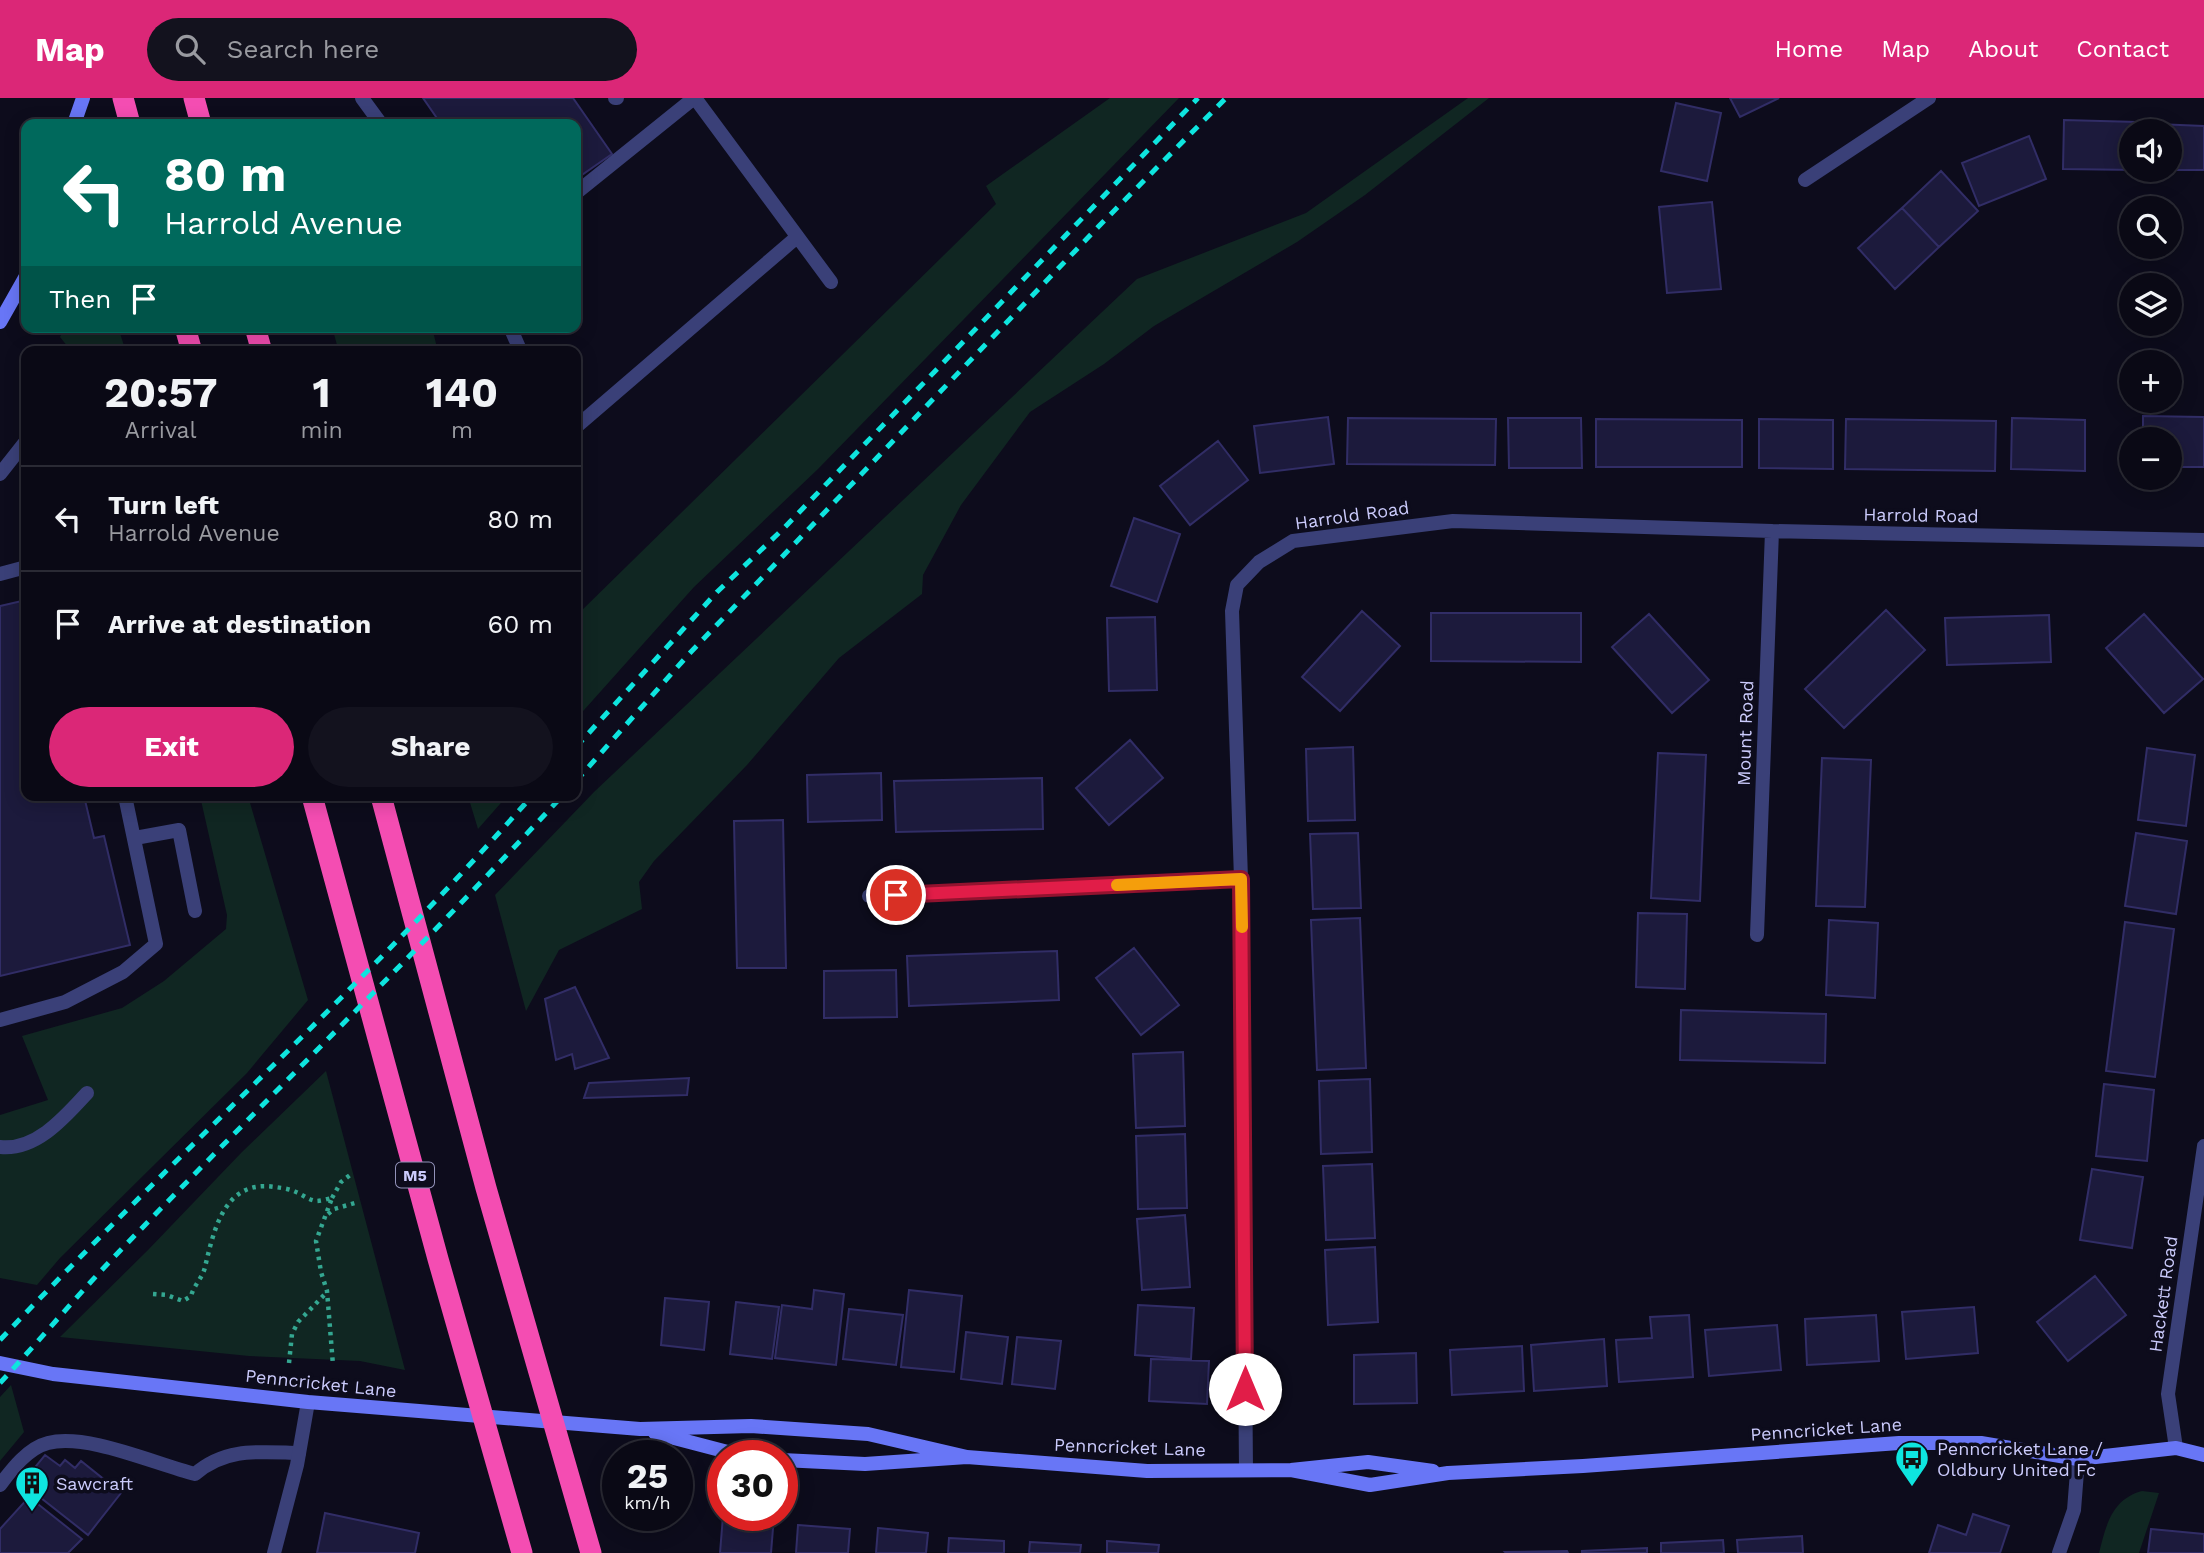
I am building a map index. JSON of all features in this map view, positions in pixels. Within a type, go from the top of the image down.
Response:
[{"type":"highway","points":[[123,98],[129,119]]},
{"type":"highway","points":[[194,98],[200,119]]},
{"type":"highway","name":"M5","points":[[313,801],[438,1259],[522,1553]]},
{"type":"highway","points":[[382,801],[486,1188],[591,1553]]},
{"type":"street","points":[[76,119],[83,98]]},
{"type":"street","points":[[362,98],[377,119]]},
{"type":"street","points":[[581,189],[695,98],[831,282]]},
{"type":"street","points":[[1804,180],[1929,98]]},
{"type":"street","points":[[581,423],[797,237]]},
{"type":"street","points":[[0,322],[21,285]]},
{"type":"street","points":[[0,474],[21,447]]},
{"type":"street","name":"Harrold Road","points":[[1246,1470],[1241,879],[1232,611],[1237,585],[1259,562],[1293,541],[1454,521],[2204,540]]},
{"type":"street","name":"Mount Road","points":[[1757,935],[1772,531]]},
{"type":"street","points":[[0,574],[21,568]]},
{"type":"street","points":[[0,1020],[65,1002],[123,972],[156,944],[126,801]]},
{"type":"street","points":[[135,838],[179,830],[195,911]]},
{"type":"street","points":[[870,896],[1241,879]]},
{"type":"street","points":[[0,1146],[10,1148],[41,1137],[87,1093]]},
{"type":"street","name":"Hackett Road","points":[[2176,1448],[2168,1394],[2204,1146]]},
{"type":"street","name":"Penncricket Lane","points":[[0,1363],[53,1374],[418,1412],[640,1429],[751,1426],[868,1434],[967,1458]]},
{"type":"street","points":[[274,1553],[299,1453],[308,1402]]},
{"type":"street","name":"Penncricket Lane","points":[[640,1429],[707,1447]]},
{"type":"street","points":[[0,1485],[32,1450],[47,1443],[71,1441],[102,1447],[195,1474],[209,1462],[227,1455],[253,1452],[299,1453]]},
{"type":"street","name":"Penncricket Lane","points":[[1291,1470],[1370,1485],[1448,1473],[1899,1443],[1981,1443],[2078,1459],[2176,1448],[2204,1455]]},
{"type":"street","name":"Penncricket Lane","points":[[798,1461],[864,1464],[967,1458],[1147,1471],[1291,1470],[1368,1462],[1448,1473]]},
{"type":"street","points":[[2059,1553],[2074,1510],[2078,1459]]},
{"type":"path","points":[[333,1365],[327,1291],[316,1241],[332,1198],[341,1182],[350,1175]]},
{"type":"path","points":[[153,1294],[167,1295],[183,1301],[191,1296],[205,1269],[219,1215],[226,1206],[243,1194],[257,1187],[269,1186],[293,1190],[317,1201],[332,1198]]},
{"type":"path","points":[[327,1215],[334,1209],[355,1203]]},
{"type":"path","points":[[289,1363],[292,1334],[298,1322],[327,1291]]},
{"type":"green space","points":[[1110,98],[1179,98],[818,469],[694,587],[581,713],[581,611],[996,204],[986,186]]},
{"type":"green space","points":[[1468,98],[1489,98],[1365,195],[1297,242],[1154,326],[1104,364],[1030,412],[961,505],[923,575],[922,594],[839,658],[747,765],[654,861],[639,882],[642,909],[559,950],[526,1011],[495,895],[594,792],[1137,279],[1306,213]]},
{"type":"green space","points":[[62,333],[120,333],[124,346],[67,346],[60,337]]},
{"type":"green space","points":[[334,333],[433,333],[437,346],[337,346]]},
{"type":"green space","points":[[201,801],[249,801],[308,1000],[247,1073],[60,1258],[37,1285],[0,1278],[0,1115],[48,1100],[22,1036],[122,1008],[164,981],[226,929],[227,915]]},
{"type":"green space","points":[[470,801],[503,801],[478,829]]},
{"type":"green space","points":[[326,1071],[405,1370],[360,1361],[249,1356],[60,1337],[242,1152]]},
{"type":"green space","points":[[11,1385],[24,1432],[0,1461],[0,1397]]},
{"type":"green space","points":[[2142,1491],[2159,1493],[2139,1553],[2099,1553],[2112,1514],[2124,1500]]},
{"type":"building","points":[[423,98],[573,98],[612,154],[581,176],[581,119],[438,119]]},
{"type":"building","points":[[1730,98],[1779,98],[1740,117]]},
{"type":"building","points":[[1676,103],[1721,113],[1707,181],[1661,171]]},
{"type":"building","points":[[2064,120],[2119,122],[2119,170],[2063,169]]},
{"type":"building","points":[[2182,125],[2204,126],[2204,170],[2182,170]]},
{"type":"building","points":[[2029,136],[2046,179],[1979,206],[1962,163]]},
{"type":"building","points":[[1941,171],[1978,211],[1939,247],[1902,208]]},
{"type":"building","points":[[1712,202],[1721,289],[1667,293],[1659,207]]},
{"type":"building","points":[[1902,208],[1939,247],[1895,289],[1858,248]]},
{"type":"building","points":[[2143,416],[2204,417],[2204,467],[2182,467],[2182,427],[2143,427]]},
{"type":"building","points":[[1328,417],[1334,464],[1260,473],[1254,426]]},
{"type":"building","points":[[1348,418],[1496,419],[1495,465],[1347,464]]},
{"type":"building","points":[[1508,418],[1581,418],[1582,468],[1509,468]]},
{"type":"building","points":[[2012,418],[2085,420],[2085,471],[2011,469]]},
{"type":"building","points":[[1596,419],[1742,420],[1742,467],[1596,467]]},
{"type":"building","points":[[1759,419],[1833,420],[1833,469],[1759,468]]},
{"type":"building","points":[[1846,419],[1996,421],[1995,471],[1845,469]]},
{"type":"building","points":[[1218,441],[1248,480],[1190,525],[1160,486]]},
{"type":"building","points":[[1134,518],[1180,534],[1157,602],[1111,586]]},
{"type":"building","points":[[21,601],[21,801],[85,801],[94,838],[104,836],[130,945],[0,976],[0,606]]},
{"type":"building","points":[[1886,610],[1925,650],[1844,728],[1805,689]]},
{"type":"building","points":[[1362,611],[1400,646],[1340,711],[1302,677]]},
{"type":"building","points":[[1431,613],[1581,613],[1581,662],[1431,661]]},
{"type":"building","points":[[1649,614],[1709,680],[1672,713],[1612,647]]},
{"type":"building","points":[[2144,614],[2203,679],[2164,713],[2106,648]]},
{"type":"building","points":[[2049,615],[2051,662],[1947,665],[1945,618]]},
{"type":"building","points":[[1155,617],[1157,690],[1109,691],[1107,618]]},
{"type":"building","points":[[1130,740],[1163,778],[1109,825],[1076,788]]},
{"type":"building","points":[[1353,747],[1355,820],[1308,821],[1306,749]]},
{"type":"building","points":[[2147,748],[2195,755],[2186,826],[2138,820]]},
{"type":"building","points":[[1658,753],[1706,755],[1700,901],[1651,898]]},
{"type":"building","points":[[1822,758],[1871,760],[1865,907],[1816,906]]},
{"type":"building","points":[[881,773],[882,820],[808,822],[807,775]]},
{"type":"building","points":[[1042,778],[1043,829],[896,832],[894,781]]},
{"type":"building","points":[[783,820],[786,968],[737,968],[734,821]]},
{"type":"building","points":[[1358,833],[1361,908],[1313,909],[1310,834]]},
{"type":"building","points":[[2136,833],[2187,841],[2176,914],[2125,906]]},
{"type":"building","points":[[1638,913],[1687,914],[1685,989],[1636,987]]},
{"type":"building","points":[[1360,918],[1366,1068],[1317,1070],[1311,920]]},
{"type":"building","points":[[1829,920],[1878,923],[1875,998],[1826,995]]},
{"type":"building","points":[[2125,922],[2174,929],[2155,1077],[2106,1071]]},
{"type":"building","points":[[1134,948],[1179,1005],[1141,1035],[1096,978]]},
{"type":"building","points":[[1057,951],[1059,1000],[909,1006],[907,956]]},
{"type":"building","points":[[896,970],[897,1017],[824,1018],[824,971]]},
{"type":"building","points":[[575,987],[609,1058],[575,1069],[572,1054],[556,1060],[545,999]]},
{"type":"building","points":[[1681,1010],[1826,1014],[1825,1063],[1680,1060]]},
{"type":"building","points":[[1183,1052],[1185,1126],[1136,1128],[1133,1054]]},
{"type":"building","points":[[689,1078],[687,1095],[584,1098],[589,1083]]},
{"type":"building","points":[[1370,1079],[1372,1152],[1321,1154],[1319,1081]]},
{"type":"building","points":[[2104,1084],[2154,1090],[2147,1161],[2096,1156]]},
{"type":"building","points":[[1185,1134],[1187,1208],[1138,1209],[1136,1136]]},
{"type":"building","points":[[1372,1164],[1375,1238],[1326,1240],[1323,1166]]},
{"type":"building","points":[[2092,1169],[2143,1177],[2132,1248],[2080,1240]]},
{"type":"building","points":[[1185,1215],[1190,1287],[1142,1290],[1137,1219]]},
{"type":"building","points":[[1375,1247],[1378,1322],[1328,1325],[1325,1250]]},
{"type":"building","points":[[2095,1276],[2126,1315],[2068,1361],[2037,1322]]},
{"type":"building","points":[[814,1290],[844,1294],[836,1365],[775,1358],[782,1305],[812,1309]]},
{"type":"building","points":[[909,1290],[962,1296],[954,1372],[901,1367]]},
{"type":"building","points":[[665,1298],[709,1302],[704,1350],[661,1345]]},
{"type":"building","points":[[736,1302],[779,1307],[772,1359],[730,1354]]},
{"type":"building","points":[[1138,1305],[1194,1308],[1191,1359],[1135,1355]]},
{"type":"building","points":[[1974,1307],[1978,1353],[1906,1359],[1902,1312]]},
{"type":"building","points":[[849,1309],[903,1315],[896,1365],[843,1359]]},
{"type":"building","points":[[1689,1315],[1693,1377],[1619,1382],[1616,1340],[1652,1338],[1650,1317]]},
{"type":"building","points":[[1876,1315],[1879,1361],[1807,1365],[1805,1319]]},
{"type":"building","points":[[1777,1325],[1781,1370],[1709,1376],[1705,1330]]},
{"type":"building","points":[[966,1332],[1008,1337],[1002,1384],[961,1379]]},
{"type":"building","points":[[1017,1337],[1061,1341],[1055,1389],[1012,1384]]},
{"type":"building","points":[[1604,1339],[1607,1386],[1534,1391],[1531,1345]]},
{"type":"building","points":[[1522,1346],[1524,1391],[1452,1395],[1450,1350]]},
{"type":"building","points":[[1416,1353],[1417,1403],[1354,1404],[1354,1355]]},
{"type":"building","points":[[1151,1359],[1209,1361],[1207,1404],[1149,1401]]},
{"type":"building","points":[[45,1455],[60,1466],[65,1460],[75,1468],[81,1461],[121,1493],[88,1535],[22,1483]]},
{"type":"building","name":"Sawcraft","points":[[29,1497],[82,1539],[68,1553],[0,1553],[0,1529]]},
{"type":"building","points":[[325,1513],[419,1533],[415,1553],[317,1553]]},
{"type":"building","points":[[1973,1514],[2009,1526],[2000,1553],[1929,1553],[1938,1525],[1966,1535]]},
{"type":"building","points":[[798,1525],[850,1529],[848,1553],[796,1553]]},
{"type":"building","points":[[878,1528],[928,1533],[926,1553],[876,1553]]},
{"type":"building","points":[[2151,1529],[2204,1534],[2204,1553],[2148,1553]]},
{"type":"building","points":[[722,1531],[773,1531],[771,1553],[720,1553]]},
{"type":"building","points":[[1802,1536],[1803,1553],[1738,1553],[1737,1540]]},
{"type":"building","points":[[949,1538],[1004,1541],[1004,1553],[948,1553]]},
{"type":"building","points":[[1723,1540],[1724,1553],[1661,1553],[1661,1543]]},
{"type":"building","points":[[1107,1541],[1159,1545],[1158,1553],[1107,1553]]},
{"type":"building","points":[[1030,1542],[1081,1545],[1080,1553],[1029,1553]]},
{"type":"building","points":[[1647,1548],[1647,1553],[1582,1553],[1582,1551]]},
{"type":"building","points":[[1567,1551],[1568,1553],[1505,1552]]},
{"type":"railway","points":[[581,742],[717,592],[784,528],[1198,98]]},
{"type":"railway","points":[[581,775],[689,654],[1099,226],[1226,98]]},
{"type":"railway","points":[[0,1340],[336,1003],[527,801]]},
{"type":"railway","points":[[0,1383],[114,1257],[557,801]]},
{"type":"slow traffic","points":[[1117,885],[1241,879],[1242,927]]},
{"type":"place","name":"Penncricket Lane / Oldbury United Fc","points":[[1912,1488]]},
{"type":"place","name":"Sawcraft","points":[[32,1513]]},
{"type":"route","points":[[896,895],[1241,879],[1245,1389]]}]
